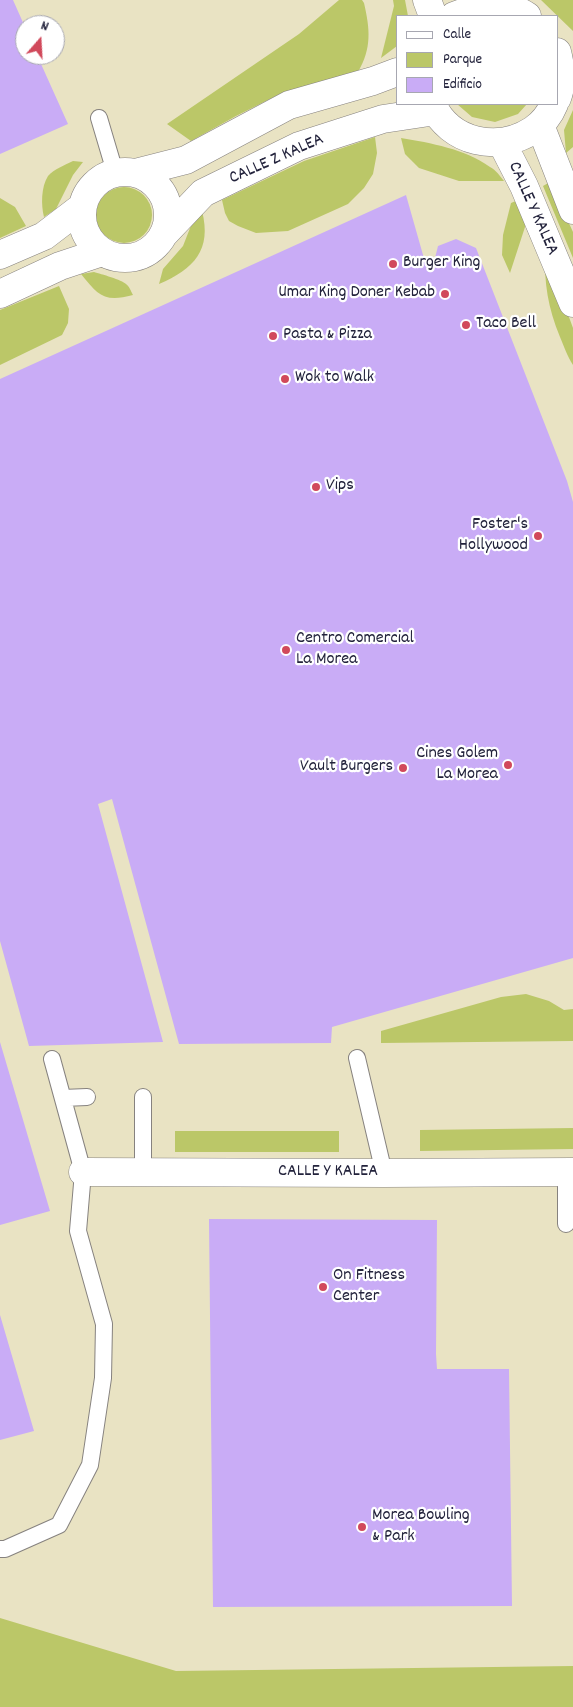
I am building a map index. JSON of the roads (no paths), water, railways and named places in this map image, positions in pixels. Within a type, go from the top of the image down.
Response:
[{"type":"street","points":[[427,0],[433,15]]},
{"type":"street","points":[[469,8],[502,7],[524,15]]},
{"type":"street","points":[[558,95],[564,64]]},
{"type":"street","points":[[125,172],[147,177],[164,196],[168,208],[168,222],[164,234],[156,246],[144,254],[130,258],[116,257],[102,252],[94,246],[85,232],[82,207],[86,195],[93,185],[103,177],[125,172],[186,160],[289,105],[373,81],[396,72]]},
{"type":"street","points":[[434,108],[448,126],[464,137],[483,142],[502,143],[522,137],[547,114],[573,210]]},
{"type":"street","name":"CALLE Z KALEA","points":[[164,234],[203,193],[298,146],[383,119],[434,108]]},
{"type":"street","name":"CALLE Y KALEA","points":[[502,143],[524,186],[573,303]]},
{"type":"street","points":[[0,255],[44,236],[82,207]]},
{"type":"street","points":[[0,294],[60,266],[102,252]]},
{"type":"street","name":"CALLE Y KALEA","points":[[83,1172],[384,1174],[569,1172]]},
{"type":"lane","points":[[99,118],[125,172]]},
{"type":"lane","points":[[357,1058],[384,1174]]},
{"type":"lane","points":[[0,1549],[5,1549],[59,1525],[90,1465],[103,1378],[104,1324],[78,1231],[83,1172],[52,1059]]},
{"type":"lane","points":[[63,1098],[87,1097]]},
{"type":"lane","points":[[143,1097],[143,1173]]},
{"type":"lane","points":[[566,1224],[569,1172]]},
{"type":"place","name":"Burger King","points":[[393,264]]},
{"type":"place","name":"Umar King Doner Kebab","points":[[445,294]]},
{"type":"place","name":"Taco Bell","points":[[466,325]]},
{"type":"place","name":"Pasta & Pizza","points":[[273,336]]},
{"type":"place","name":"Wok to Walk","points":[[285,379]]},
{"type":"place","name":"Vips","points":[[316,487]]},
{"type":"place","name":"Foster's Hollywood","points":[[538,536]]},
{"type":"place","name":"Centro Comercial La Morea","points":[[286,650]]},
{"type":"place","name":"Cines Golem La Morea","points":[[508,765]]},
{"type":"place","name":"Vault Burgers","points":[[403,768]]},
{"type":"place","name":"On Fitness Center","points":[[323,1287]]},
{"type":"place","name":"Morea Bowling & Park","points":[[362,1527]]}]
